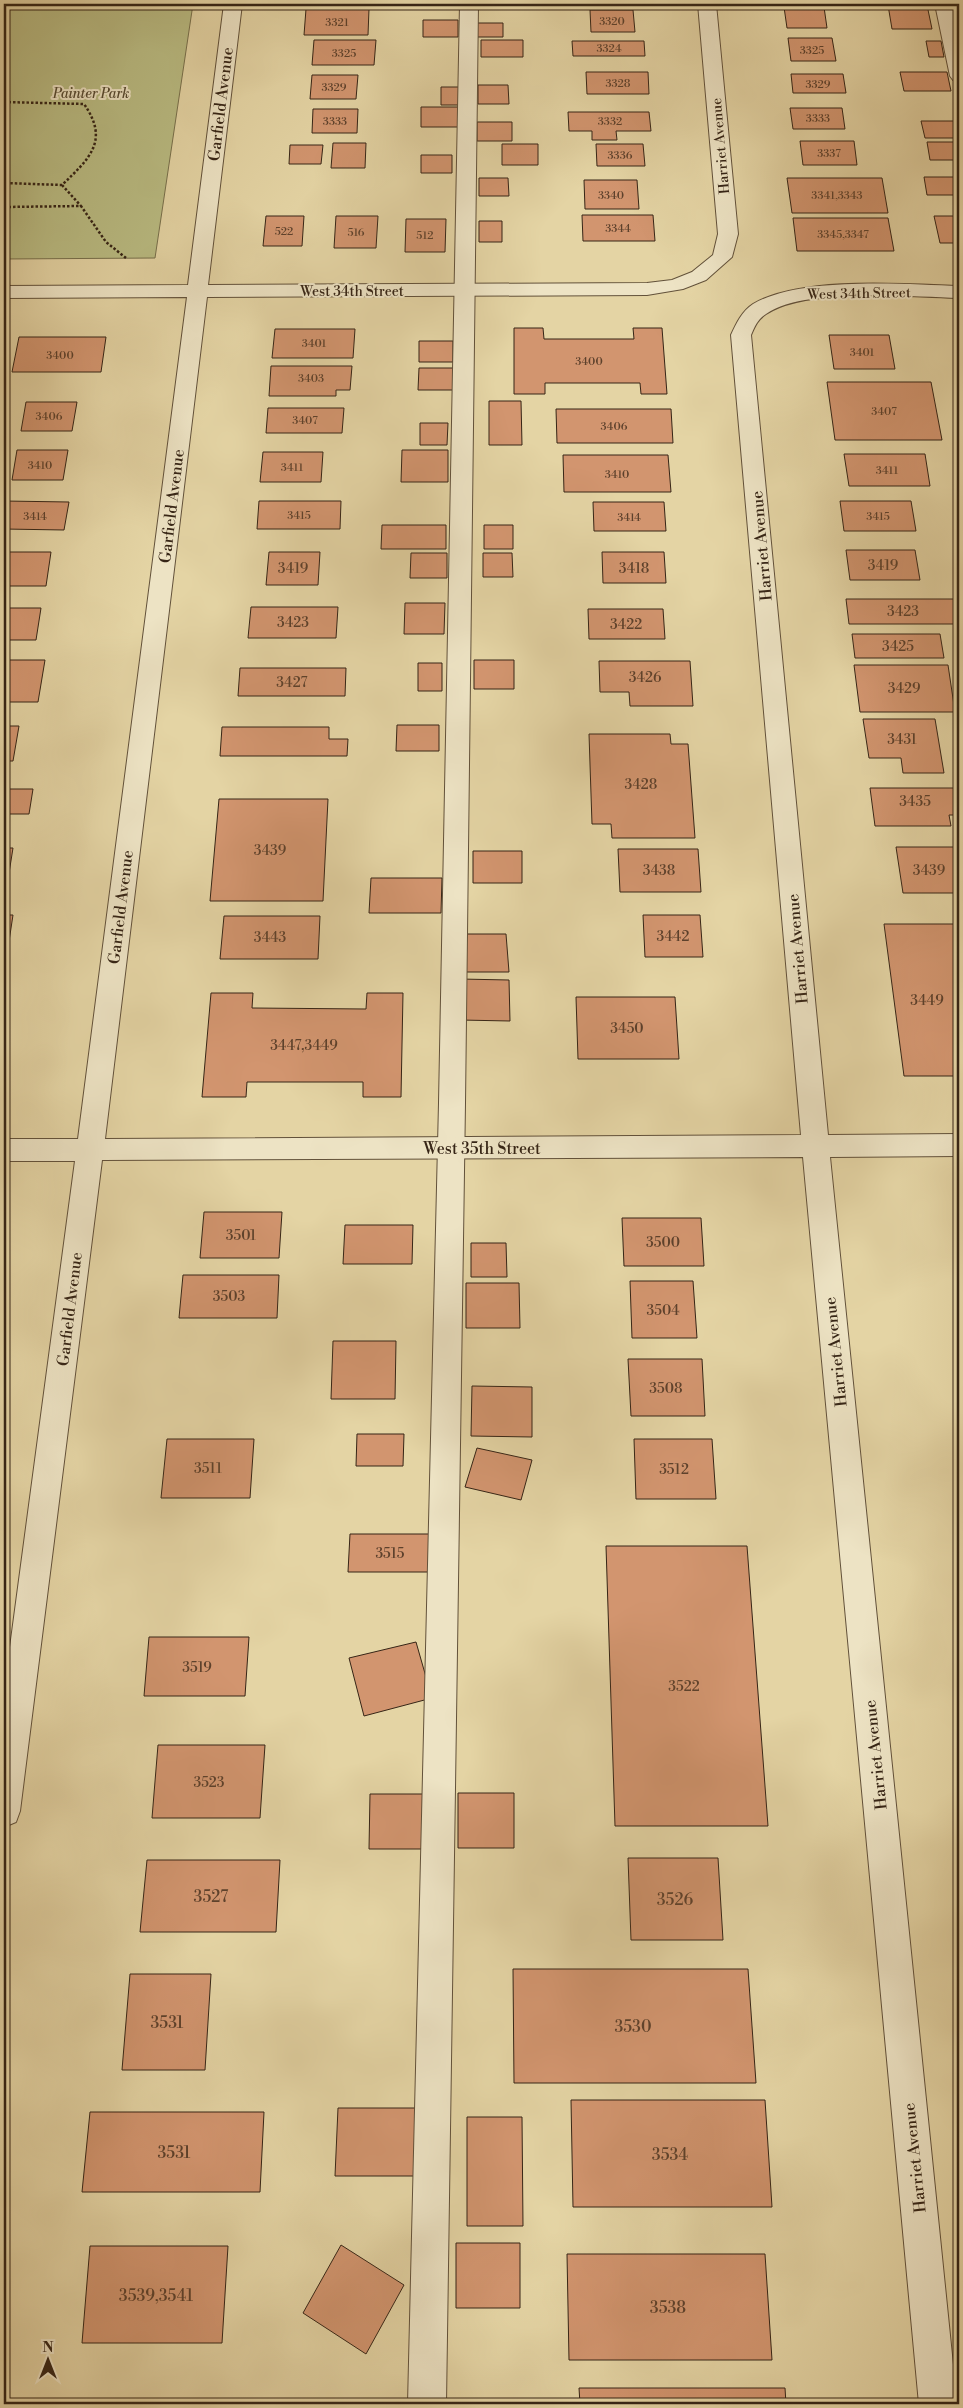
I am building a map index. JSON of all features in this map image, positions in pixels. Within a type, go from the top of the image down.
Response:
[{"type":"street","name":"Garfield Avenue","points":[[4,1811],[90,1150],[233,4]]},
{"type":"street","points":[[427,2404],[451,1148],[469,4]]},
{"type":"street","name":"Harriet Avenue","points":[[699,276],[722,257],[728,234],[707,4]]},
{"type":"street","points":[[944,4],[959,76]]},
{"type":"street","name":"West 34th Street","points":[[4,292],[647,289],[676,285],[699,276]]},
{"type":"street","name":"West 34th Street","points":[[762,308],[796,295],[839,292],[959,292]]},
{"type":"street","name":"Harriet Avenue","points":[[762,308],[747,320],[742,336],[815,1146],[938,2404]]},
{"type":"street","name":"West 35th Street","points":[[4,1150],[959,1146]]},
{"type":"path","points":[[4,102],[76,103],[84,104],[91,112],[96,121],[98,134],[96,145],[90,156],[62,185]]},
{"type":"path","points":[[4,183],[62,185],[81,206],[116,252],[133,260]]},
{"type":"path","points":[[4,207],[81,206]]},
{"type":"green space","name":"Painter Park","points":[[4,4],[193,4],[155,258],[4,259]]},
{"type":"building","points":[[888,5],[927,5],[932,29],[892,29]]},
{"type":"building","points":[[784,7],[824,7],[827,28],[787,28]]},
{"type":"building","points":[[306,9],[369,9],[368,35],[304,35]]},
{"type":"building","points":[[590,10],[633,10],[635,32],[591,32]]},
{"type":"building","points":[[423,20],[458,20],[458,37],[423,37]]},
{"type":"building","points":[[477,23],[503,23],[503,37],[477,37]]},
{"type":"building","points":[[788,38],[832,38],[836,61],[791,61]]},
{"type":"building","points":[[314,40],[376,40],[374,65],[312,65]]},
{"type":"building","points":[[481,40],[523,40],[523,57],[481,57]]},
{"type":"building","points":[[572,41],[644,41],[645,56],[573,56]]},
{"type":"building","points":[[926,41],[941,41],[944,57],[929,57]]},
{"type":"building","points":[[586,72],[648,72],[649,94],[587,94]]},
{"type":"building","points":[[900,72],[947,72],[951,91],[904,91]]},
{"type":"building","points":[[791,74],[843,74],[846,93],[793,93]]},
{"type":"building","points":[[312,75],[358,75],[356,99],[310,99]]},
{"type":"building","points":[[478,85],[508,85],[509,104],[478,104]]},
{"type":"building","points":[[441,87],[459,87],[459,105],[441,105]]},
{"type":"building","points":[[421,107],[461,107],[461,127],[421,127]]},
{"type":"building","points":[[790,108],[842,108],[845,129],[793,129]]},
{"type":"building","points":[[313,109],[358,109],[357,133],[312,133]]},
{"type":"building","points":[[568,112],[649,112],[651,131],[616,131],[617,140],[592,140],[592,131],[569,131]]},
{"type":"building","points":[[921,121],[956,121],[959,138],[925,138]]},
{"type":"building","points":[[477,122],[512,122],[512,141],[477,141]]},
{"type":"building","points":[[800,141],[854,141],[857,165],[803,165]]},
{"type":"building","points":[[927,142],[959,142],[959,160],[930,160]]},
{"type":"building","points":[[333,143],[366,143],[365,168],[331,168]]},
{"type":"building","points":[[502,144],[538,144],[538,165],[502,165]]},
{"type":"building","points":[[596,144],[643,144],[645,166],[597,166]]},
{"type":"building","points":[[290,145],[323,145],[321,164],[289,164]]},
{"type":"building","points":[[421,155],[452,155],[452,173],[421,173]]},
{"type":"building","points":[[924,177],[958,177],[959,195],[927,195]]},
{"type":"building","points":[[479,178],[508,178],[509,196],[479,196]]},
{"type":"building","points":[[787,178],[882,178],[888,213],[792,213]]},
{"type":"building","points":[[584,180],[637,180],[639,209],[585,209]]},
{"type":"building","points":[[582,215],[653,215],[655,241],[583,241]]},
{"type":"building","points":[[266,216],[304,216],[302,246],[263,246]]},
{"type":"building","points":[[336,216],[378,216],[376,248],[334,248]]},
{"type":"building","points":[[934,216],[959,216],[959,243],[940,243]]},
{"type":"building","points":[[793,218],[888,218],[894,251],[797,251]]},
{"type":"building","points":[[406,219],[446,219],[445,252],[405,252]]},
{"type":"building","points":[[479,221],[502,221],[502,242],[479,242]]},
{"type":"building","points":[[514,328],[543,328],[544,339],[634,339],[633,328],[662,328],[667,394],[641,394],[640,383],[545,383],[545,394],[514,394]]},
{"type":"building","points":[[275,329],[355,329],[353,358],[272,358]]},
{"type":"building","points":[[829,335],[889,335],[895,369],[834,369]]},
{"type":"building","points":[[19,337],[106,337],[101,372],[12,372]]},
{"type":"building","points":[[419,341],[453,341],[453,362],[419,362]]},
{"type":"building","points":[[271,366],[352,366],[350,390],[336,390],[336,396],[269,396]]},
{"type":"building","points":[[419,368],[454,368],[454,390],[418,390]]},
{"type":"building","points":[[827,382],[931,382],[942,440],[835,440]]},
{"type":"building","points":[[489,401],[521,401],[522,445],[489,445]]},
{"type":"building","points":[[26,402],[77,402],[72,431],[21,431]]},
{"type":"building","points":[[268,408],[344,408],[342,433],[266,433]]},
{"type":"building","points":[[556,409],[671,409],[673,443],[557,443]]},
{"type":"building","points":[[420,423],[448,423],[447,445],[420,445]]},
{"type":"building","points":[[17,450],[68,450],[63,480],[12,480]]},
{"type":"building","points":[[402,450],[448,450],[448,482],[401,482]]},
{"type":"building","points":[[263,452],[323,452],[321,482],[260,482]]},
{"type":"building","points":[[844,454],[925,454],[930,486],[849,486]]},
{"type":"building","points":[[563,455],[668,455],[671,492],[564,492]]},
{"type":"building","points":[[4,501],[69,502],[64,530],[4,529]]},
{"type":"building","points":[[259,501],[341,501],[340,529],[257,529]]},
{"type":"building","points":[[840,501],[911,501],[916,531],[844,531]]},
{"type":"building","points":[[593,502],[664,502],[666,531],[594,531]]},
{"type":"building","points":[[382,525],[446,525],[446,549],[381,549]]},
{"type":"building","points":[[484,525],[513,525],[513,549],[484,549]]},
{"type":"building","points":[[846,550],[915,550],[920,580],[850,580]]},
{"type":"building","points":[[4,552],[51,552],[46,586],[4,586]]},
{"type":"building","points":[[269,552],[320,552],[318,585],[266,585]]},
{"type":"building","points":[[602,552],[664,552],[666,583],[603,583]]},
{"type":"building","points":[[411,553],[447,553],[447,578],[410,578]]},
{"type":"building","points":[[483,553],[512,553],[513,577],[483,577]]},
{"type":"building","points":[[846,599],[959,599],[959,624],[849,624]]},
{"type":"building","points":[[405,603],[445,603],[444,634],[404,634]]},
{"type":"building","points":[[251,607],[338,607],[336,638],[248,638]]},
{"type":"building","points":[[4,608],[41,608],[36,640],[4,640]]},
{"type":"building","points":[[588,609],[663,609],[665,639],[589,639]]},
{"type":"building","points":[[852,634],[940,634],[944,658],[855,658]]},
{"type":"building","points":[[4,660],[45,660],[38,702],[4,702]]},
{"type":"building","points":[[474,660],[514,660],[514,689],[474,689]]},
{"type":"building","points":[[599,661],[690,661],[693,706],[630,706],[629,692],[600,692]]},
{"type":"building","points":[[418,663],[442,663],[442,691],[418,691]]},
{"type":"building","points":[[854,665],[948,665],[955,712],[860,712]]},
{"type":"building","points":[[240,668],[346,668],[345,696],[238,696]]},
{"type":"building","points":[[863,719],[935,719],[944,773],[903,773],[901,758],[869,758]]},
{"type":"building","points":[[397,725],[439,725],[439,751],[396,751]]},
{"type":"building","points":[[4,726],[19,726],[13,761],[4,761]]},
{"type":"building","points":[[222,727],[329,727],[329,739],[348,739],[347,756],[220,756]]},
{"type":"building","points":[[589,734],[670,734],[671,744],[688,744],[695,838],[612,838],[611,824],[592,824]]},
{"type":"building","points":[[870,788],[959,788],[959,815],[949,815],[951,826],[875,826]]},
{"type":"building","points":[[4,789],[33,789],[29,814],[4,814]]},
{"type":"building","points":[[219,799],[328,799],[323,901],[210,901]]},
{"type":"building","points":[[896,847],[959,847],[959,893],[903,893]]},
{"type":"building","points":[[4,848],[13,848],[6,892],[4,892]]},
{"type":"building","points":[[618,849],[698,849],[701,892],[620,892]]},
{"type":"building","points":[[473,851],[522,851],[522,883],[473,883]]},
{"type":"building","points":[[371,878],[442,878],[441,913],[369,913]]},
{"type":"building","points":[[4,915],[13,915],[6,961],[4,961]]},
{"type":"building","points":[[643,915],[700,915],[703,957],[645,957]]},
{"type":"building","points":[[224,916],[320,916],[318,959],[220,959]]},
{"type":"building","points":[[884,924],[959,924],[959,1076],[904,1076]]},
{"type":"building","points":[[464,934],[506,934],[509,972],[465,972]]},
{"type":"building","points":[[460,979],[509,980],[510,1021],[460,1020]]},
{"type":"building","points":[[211,993],[253,993],[252,1008],[366,1009],[367,993],[403,993],[401,1097],[363,1097],[363,1082],[247,1082],[246,1097],[202,1097]]},
{"type":"building","points":[[576,997],[675,997],[679,1059],[578,1059]]},
{"type":"building","points":[[204,1212],[282,1212],[279,1258],[200,1258]]},
{"type":"building","points":[[622,1218],[701,1218],[704,1266],[624,1266]]},
{"type":"building","points":[[345,1225],[413,1225],[412,1264],[343,1264]]},
{"type":"building","points":[[471,1243],[506,1243],[507,1277],[471,1277]]},
{"type":"building","points":[[183,1275],[279,1275],[277,1318],[179,1318]]},
{"type":"building","points":[[630,1281],[693,1281],[697,1338],[632,1338]]},
{"type":"building","points":[[466,1283],[519,1283],[520,1328],[466,1328]]},
{"type":"building","points":[[333,1341],[396,1341],[395,1399],[331,1399]]},
{"type":"building","points":[[628,1359],[702,1359],[705,1416],[631,1416]]},
{"type":"building","points":[[472,1386],[532,1387],[532,1437],[471,1436]]},
{"type":"building","points":[[357,1434],[404,1434],[403,1466],[356,1466]]},
{"type":"building","points":[[167,1439],[254,1439],[250,1498],[161,1498]]},
{"type":"building","points":[[634,1439],[712,1439],[716,1499],[636,1499]]},
{"type":"building","points":[[477,1448],[532,1460],[521,1500],[465,1487]]},
{"type":"building","points":[[350,1534],[431,1534],[430,1572],[348,1572]]},
{"type":"building","points":[[606,1546],[747,1546],[768,1826],[615,1826]]},
{"type":"building","points":[[149,1637],[249,1637],[245,1696],[144,1696]]},
{"type":"building","points":[[416,1642],[432,1698],[364,1716],[349,1658]]},
{"type":"building","points":[[158,1745],[265,1745],[260,1818],[152,1818]]},
{"type":"building","points":[[458,1793],[514,1793],[514,1848],[458,1848]]},
{"type":"building","points":[[370,1794],[426,1794],[425,1849],[369,1849]]},
{"type":"building","points":[[628,1858],[718,1858],[723,1940],[631,1940]]},
{"type":"building","points":[[147,1860],[280,1860],[276,1932],[140,1932]]},
{"type":"building","points":[[513,1969],[748,1969],[756,2083],[514,2083]]},
{"type":"building","points":[[130,1974],[211,1974],[205,2070],[122,2070]]},
{"type":"building","points":[[571,2100],[765,2100],[772,2207],[573,2207]]},
{"type":"building","points":[[338,2108],[423,2108],[422,2176],[335,2176]]},
{"type":"building","points":[[90,2112],[264,2112],[260,2192],[82,2192]]},
{"type":"building","points":[[467,2117],[522,2117],[523,2226],[467,2226]]},
{"type":"building","points":[[456,2243],[520,2243],[520,2308],[456,2308]]},
{"type":"building","points":[[341,2245],[404,2285],[366,2354],[303,2313]]},
{"type":"building","points":[[90,2246],[228,2246],[222,2343],[82,2343]]},
{"type":"building","points":[[567,2254],[765,2254],[772,2360],[569,2360]]},
{"type":"building","points":[[579,2388],[785,2388],[786,2404],[580,2404]]}]
